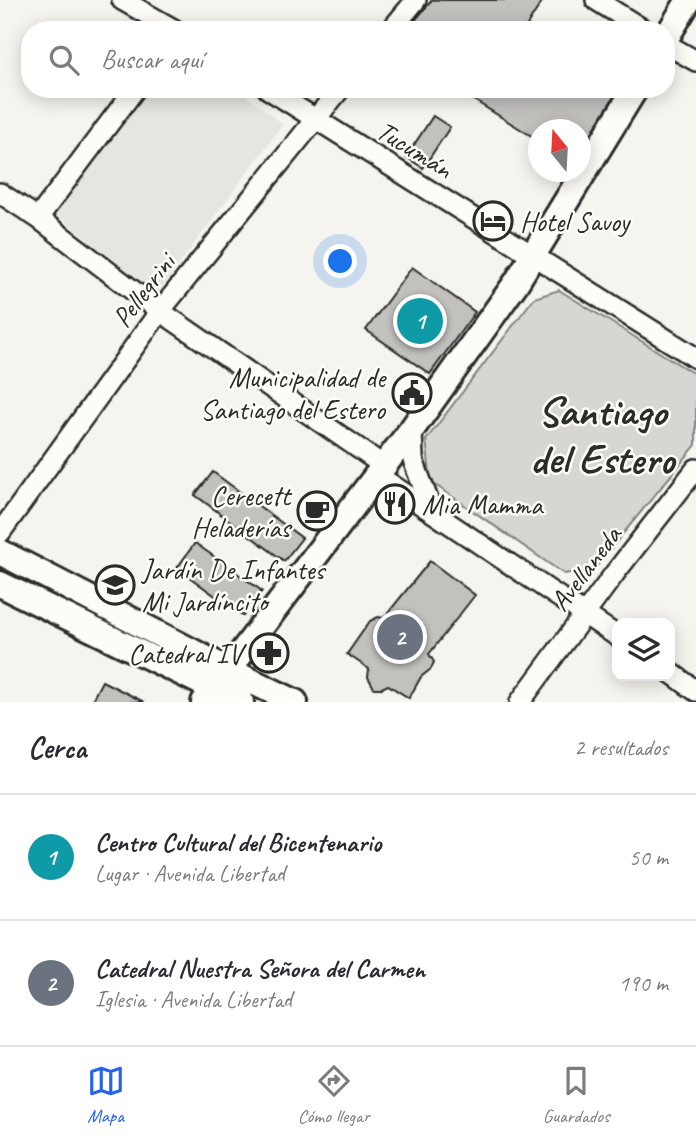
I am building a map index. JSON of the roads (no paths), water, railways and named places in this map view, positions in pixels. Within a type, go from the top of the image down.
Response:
[{"type":"main road","points":[[675,23],[689,0]]},
{"type":"main road","points":[[216,687],[412,429],[516,283],[629,98]]},
{"type":"main road","points":[[0,552],[241,702]]},
{"type":"main road","points":[[0,584],[216,687],[295,702]]},
{"type":"street","points":[[122,0],[159,21]]},
{"type":"street","points":[[398,21],[416,0]]},
{"type":"street","points":[[596,0],[630,21]]},
{"type":"street","points":[[675,49],[696,61]]},
{"type":"street","points":[[38,218],[128,98]]},
{"type":"street","name":"Tucumán","points":[[282,98],[696,358]]},
{"type":"street","name":"Pellegrini","points":[[0,533],[160,311],[332,98]]},
{"type":"street","points":[[0,193],[38,218],[432,510],[612,633]]},
{"type":"street","points":[[412,429],[413,460],[432,510]]},
{"type":"street","name":"Avellaneda","points":[[520,702],[696,469]]},
{"type":"street","points":[[675,676],[696,691]]},
{"type":"place","name":"Hotel Savoy","points":[[493,221]]},
{"type":"place","name":"Centro Cultural del Bicentenario","points":[[420,321]]},
{"type":"place","name":"Municipalidad de Santiago del Estero","points":[[412,393]]},
{"type":"place","name":"Mia Mamma","points":[[395,504]]},
{"type":"place","name":"Cerecett Heladerías","points":[[317,511]]},
{"type":"place","name":"Jardín De Infantes Mi Jardíncito","points":[[115,585]]},
{"type":"place","name":"Catedral Nuestra Señora del Carmen","points":[[400,637]]},
{"type":"place","name":"Catedral IV","points":[[269,653]]},
{"type":"district","name":"Santiago del Estero","points":[[602,434]]}]
